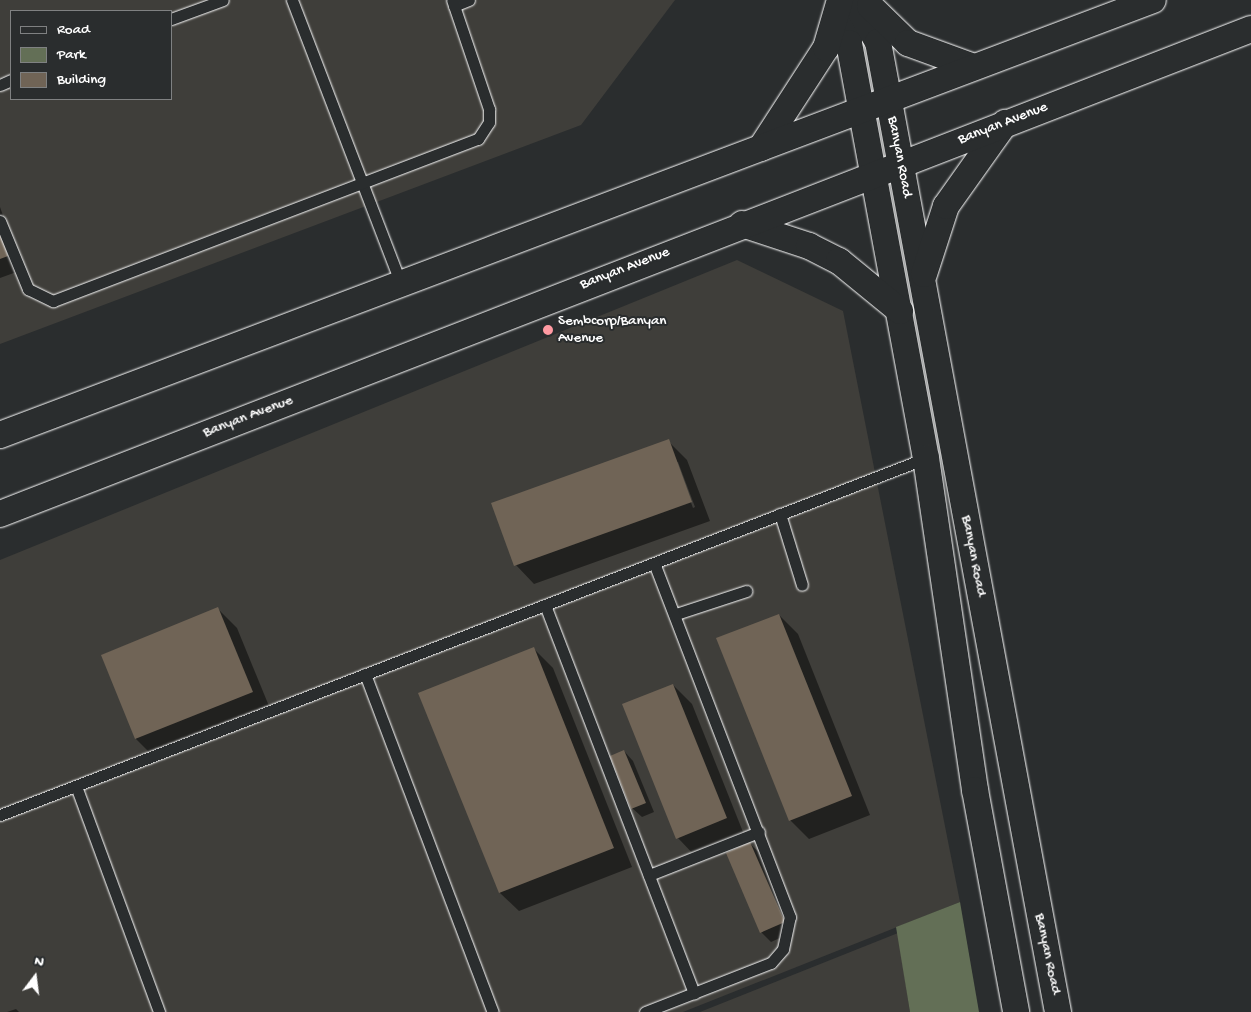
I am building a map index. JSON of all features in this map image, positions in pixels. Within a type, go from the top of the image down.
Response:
[{"type":"street","points":[[761,148],[826,48],[840,0]]},
{"type":"street","name":"Banyan Road","points":[[852,0],[878,42],[1058,1012]]},
{"type":"street","name":"Banyan Road","points":[[852,0],[849,43],[863,109],[926,458],[998,920],[1016,1012]]},
{"type":"street","points":[[865,0],[908,43],[974,67]]},
{"type":"street","points":[[0,435],[1153,0]]},
{"type":"street","name":"Banyan Avenue","points":[[0,514],[874,172],[1251,29]]},
{"type":"street","points":[[922,281],[946,206],[1006,122]]},
{"type":"street","points":[[742,224],[809,246],[839,261],[900,311]]},
{"type":"street","points":[[998,920],[1016,928],[1029,923],[1038,912]]},
{"type":"lane","points":[[172,19],[223,0]]},
{"type":"lane","points":[[292,0],[401,284]]},
{"type":"lane","points":[[0,221],[28,289],[54,301],[363,186],[478,139],[485,132],[489,109],[453,3],[470,0]]},
{"type":"lane","points":[[0,815],[926,458]]},
{"type":"lane","points":[[780,514],[802,585]]},
{"type":"lane","points":[[645,1012],[771,963],[783,950],[790,917],[676,614],[654,563]]},
{"type":"lane","points":[[676,614],[746,591]]},
{"type":"lane","points":[[545,605],[694,993]]},
{"type":"lane","points":[[365,674],[493,1012]]},
{"type":"lane","points":[[76,786],[159,1012]]},
{"type":"lane","points":[[649,875],[759,832]]},
{"type":"shaded area","points":[[0,0],[675,0],[581,125],[0,344]]},
{"type":"shaded area","points":[[737,260],[843,311],[960,902],[683,1012],[0,1012],[0,560]]},
{"type":"shaded area","points":[[898,933],[910,1012],[700,1012]]},
{"type":"green space","points":[[960,902],[979,1012],[910,1012],[896,927]]},
{"type":"building","points":[[0,232],[8,256],[0,259]]},
{"type":"building","points":[[669,439],[692,502],[514,566],[491,503]]},
{"type":"building","points":[[218,607],[253,692],[135,739],[101,655]]},
{"type":"building","points":[[779,614],[852,796],[789,821],[716,638]]},
{"type":"building","points":[[534,647],[614,848],[499,893],[418,693]]},
{"type":"building","points":[[673,684],[727,818],[676,839],[622,704]]},
{"type":"building","points":[[624,750],[646,803],[631,809],[610,756]]},
{"type":"building","points":[[750,842],[785,922],[760,933],[726,853]]},
{"type":"place","name":"Sembcorp/Banyan Avenue","points":[[548,330]]}]
